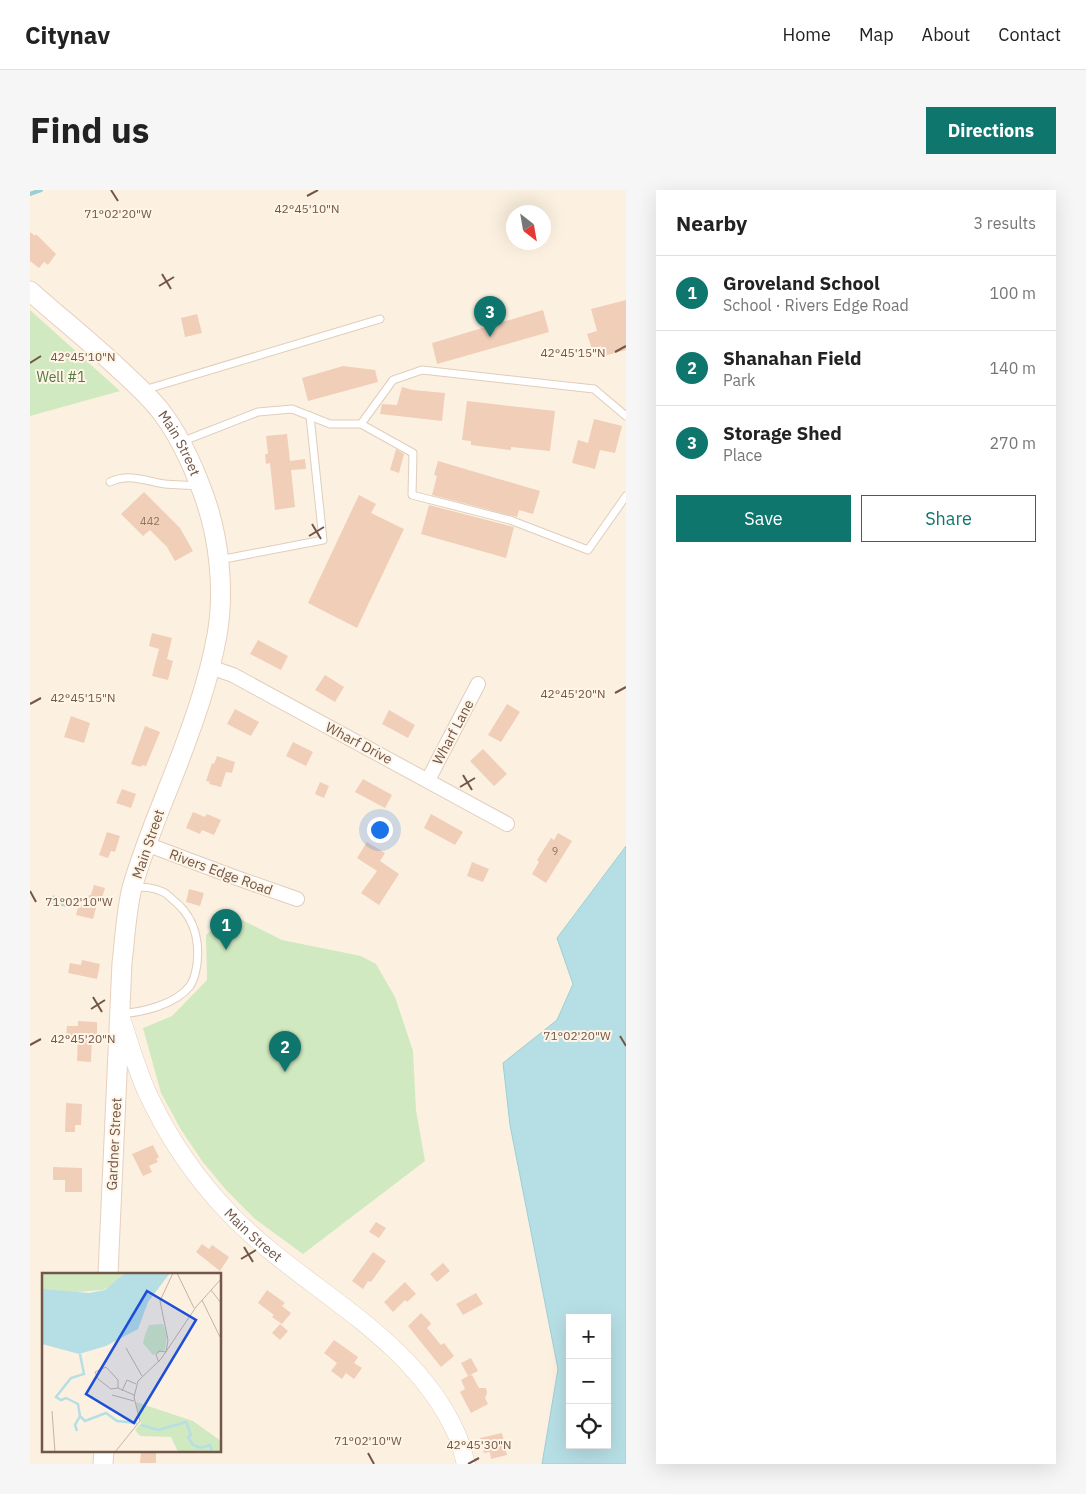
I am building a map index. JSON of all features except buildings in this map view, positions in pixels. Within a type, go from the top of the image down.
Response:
[{"type":"main road","name":"Main Street","points":[[30,291],[142,390],[159,409],[181,443],[201,487],[208,506],[219,560],[220,596],[217,634],[210,667],[193,722],[146,844],[133,887],[122,963],[120,1014]]},
{"type":"main road","name":"Gardner Street","points":[[108,1273],[120,1014]]},
{"type":"street","name":"Wharf Drive","points":[[210,667],[233,675],[507,824]]},
{"type":"street","name":"Wharf Lane","points":[[428,780],[478,684]]},
{"type":"street","name":"Rivers Edge Road","points":[[146,844],[297,899]]},
{"type":"street","name":"Main Street","points":[[120,1014],[146,1090],[170,1135],[203,1185],[253,1236],[390,1345],[414,1370],[446,1414],[458,1436],[466,1464]]},
{"type":"lane","points":[[142,390],[380,319]]},
{"type":"lane","points":[[361,424],[393,380],[422,370],[594,389],[626,416]]},
{"type":"lane","points":[[181,443],[258,412],[292,409],[330,424],[361,424],[413,454],[412,494],[510,520],[588,550],[626,496]]},
{"type":"lane","points":[[219,560],[323,540],[310,416]]},
{"type":"lane","points":[[110,482],[132,476],[166,484],[201,487]]},
{"type":"lane","points":[[120,1014],[141,1012],[175,999],[190,985],[196,971],[198,952],[196,935],[191,920],[179,904],[164,892],[151,888],[133,887]]},
{"type":"green space","name":"Well #1","points":[[30,310],[120,391],[30,416]]},
{"type":"green space","points":[[230,914],[282,940],[361,956],[376,964],[395,997],[413,1051],[416,1110],[425,1161],[303,1254],[255,1219],[227,1191],[202,1161],[180,1128],[161,1093],[143,1028],[172,1016],[207,980],[206,935]]},
{"type":"water","points":[[626,846],[626,1464],[542,1464],[558,1369],[510,1125],[503,1063],[557,1020],[573,984],[557,938]]},
{"type":"water","points":[[53,896],[71,900],[70,907],[51,903]]},
{"type":"waterway","points":[[30,194],[41,190]]},
{"type":"place","name":"Storage Shed","points":[[490,337]]},
{"type":"place","name":"Groveland School","points":[[226,950]]},
{"type":"place","name":"Shanahan Field","points":[[285,1072]]}]
